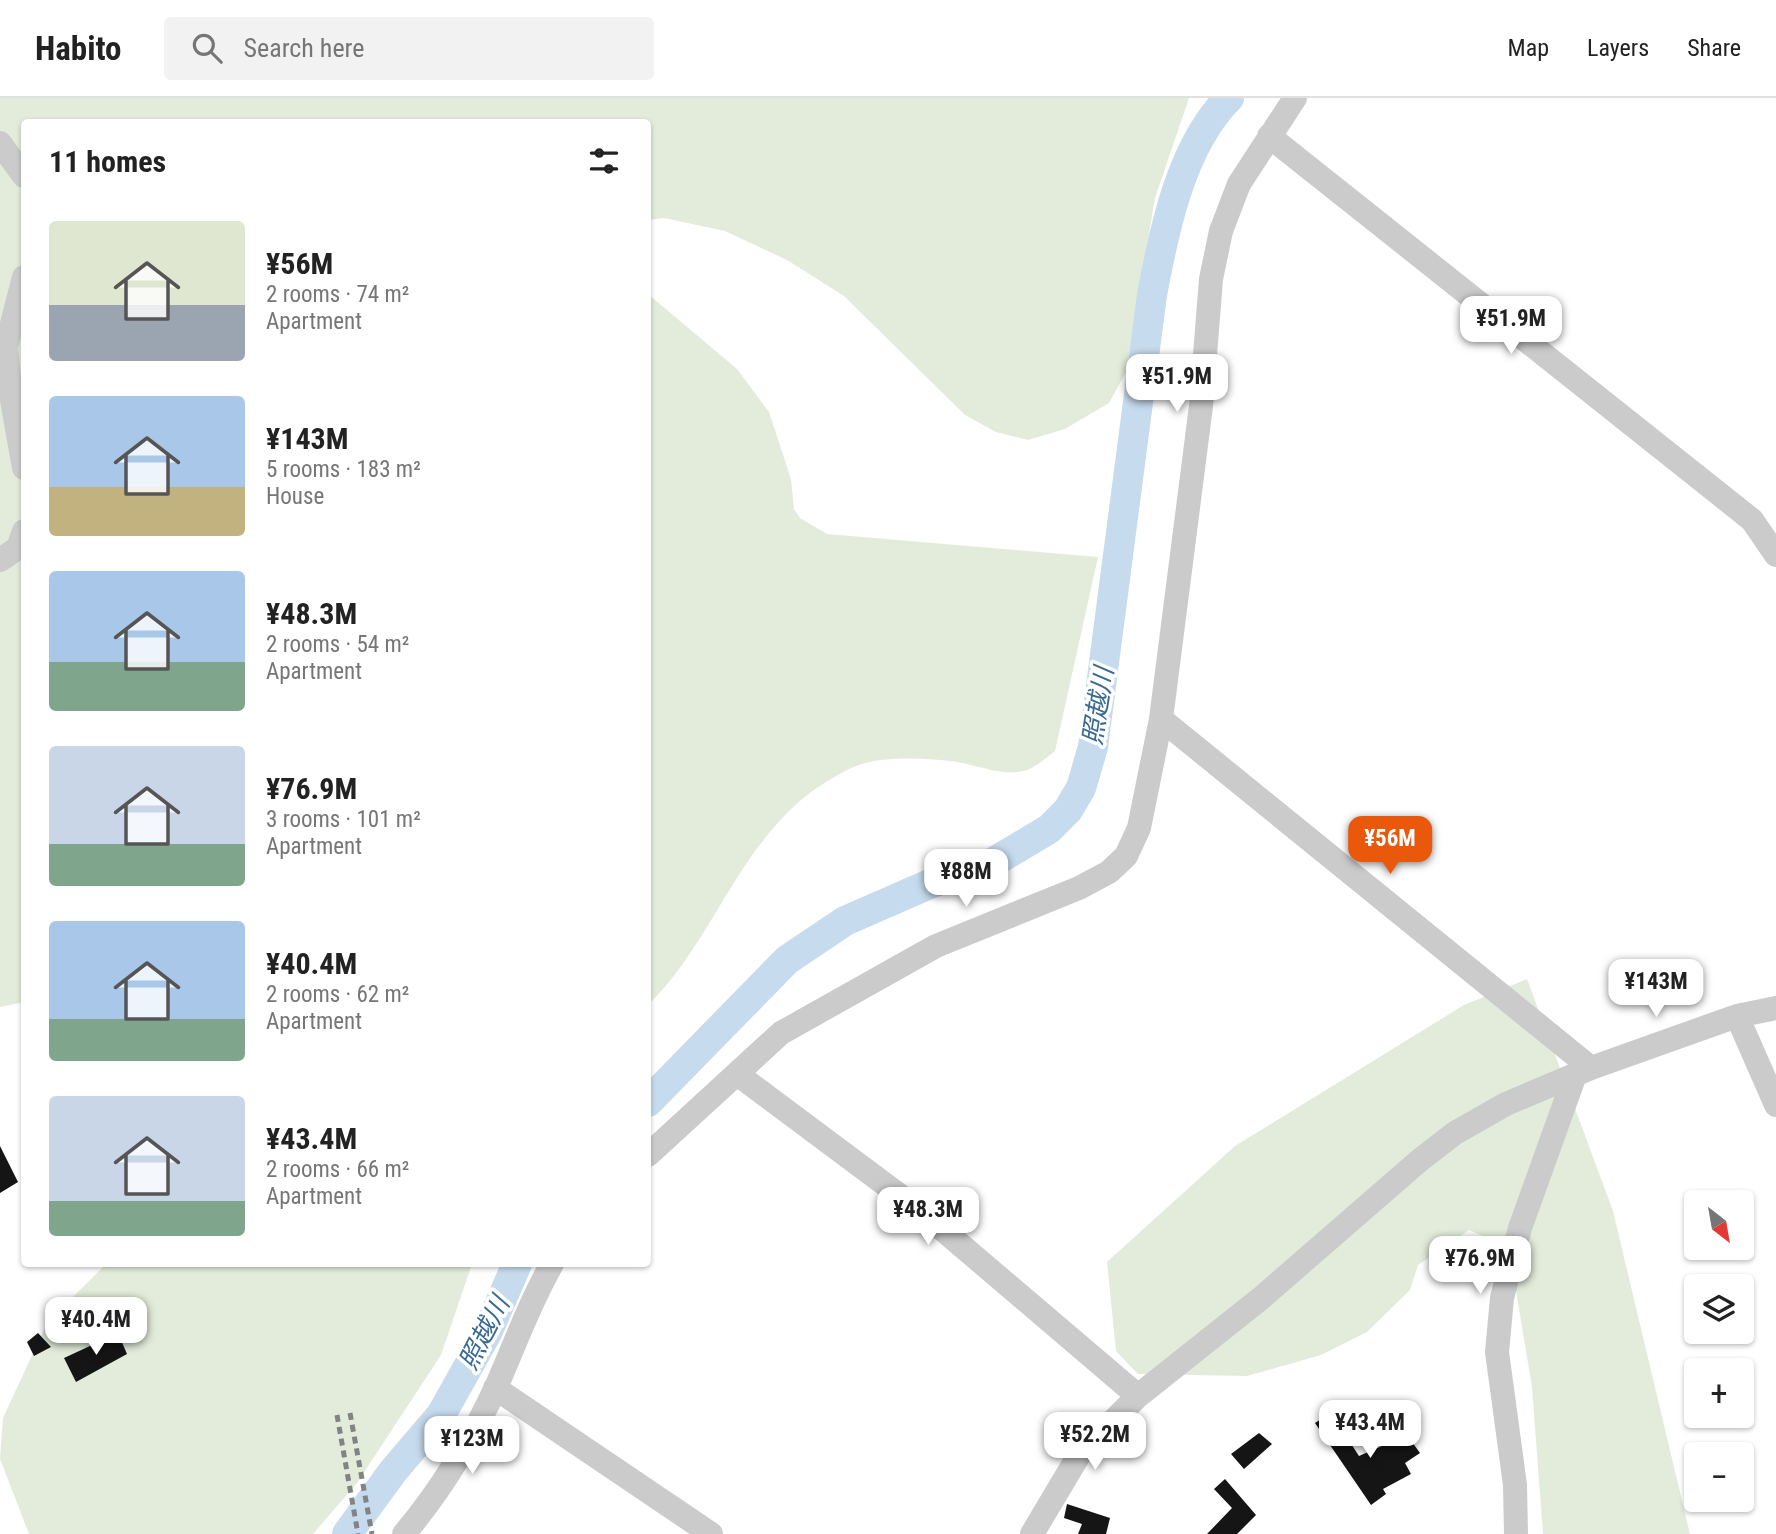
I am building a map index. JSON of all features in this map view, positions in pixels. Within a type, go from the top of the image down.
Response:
[{"type":"street","points":[[651,1152],[781,1033],[936,946],[1079,888],[1109,872],[1126,856],[1139,828],[1161,719],[1201,406],[1211,279],[1221,231],[1239,184],[1295,98]]},
{"type":"street","points":[[1269,136],[1752,520],[1776,555]]},
{"type":"street","points":[[0,143],[21,172]]},
{"type":"street","points":[[21,289],[6,347],[21,451]]},
{"type":"street","points":[[0,560],[18,548],[21,540]]},
{"type":"street","points":[[1161,719],[1583,1071]]},
{"type":"street","points":[[1032,1534],[1079,1455],[1138,1396],[1260,1300],[1446,1140],[1506,1104],[1583,1071],[1737,1016],[1776,1008]]},
{"type":"street","points":[[1737,1016],[1776,1105]]},
{"type":"street","points":[[1516,1534],[1516,1485],[1497,1352],[1502,1298],[1520,1228],[1583,1071]]},
{"type":"street","points":[[737,1074],[922,1212],[1138,1396]]},
{"type":"street","points":[[404,1534],[430,1504],[495,1388],[540,1284],[550,1267]]},
{"type":"street","points":[[495,1388],[711,1534]]},
{"type":"green space","points":[[0,98],[1189,98],[1155,198],[1126,372],[1109,403],[1065,429],[1028,440],[996,432],[965,415],[844,296],[787,260],[725,231],[664,218],[651,220],[651,119],[21,119],[21,1003],[0,1007]]},
{"type":"green space","points":[[651,297],[737,369],[769,412],[791,479],[794,509],[800,518],[827,534],[1098,557],[1055,751],[1024,771],[996,771],[950,761],[896,759],[860,764],[826,782],[797,804],[772,829],[750,858],[672,979],[651,1002]]},
{"type":"green space","points":[[1527,979],[1613,1211],[1690,1534],[1543,1534],[1532,1387],[1514,1279],[1485,1237],[1469,1230],[1418,1265],[1410,1290],[1367,1332],[1321,1355],[1247,1376],[1138,1374],[1116,1351],[1107,1262],[1235,1146],[1464,1005]]},
{"type":"green space","points":[[103,1267],[471,1267],[441,1355],[357,1483],[313,1534],[29,1534],[0,1459],[3,1418],[47,1323]]},
{"type":"building","points":[[0,1146],[18,1182],[0,1193]]},
{"type":"building","points":[[38,1333],[51,1347],[34,1356],[27,1342]]},
{"type":"building","points":[[118,1333],[127,1354],[76,1382],[64,1358]]},
{"type":"building","points":[[1331,1413],[1359,1456],[1407,1435],[1420,1453],[1405,1463],[1411,1474],[1383,1489],[1386,1494],[1371,1505],[1315,1423]]},
{"type":"building","points":[[1259,1433],[1272,1444],[1244,1469],[1231,1454]]},
{"type":"building","points":[[1225,1479],[1256,1515],[1237,1534],[1207,1534],[1232,1508],[1214,1489]]},
{"type":"building","points":[[1067,1504],[1110,1518],[1106,1534],[1078,1534],[1082,1524],[1064,1518]]},
{"type":"waterway","name":"照越川","points":[[651,1099],[787,960],[845,921],[932,883],[987,866],[1049,829],[1068,810],[1081,788],[1093,747],[1152,295],[1162,244],[1177,190],[1198,140],[1229,98]]},
{"type":"waterway","name":"照越川","points":[[347,1534],[394,1470],[441,1415],[487,1333],[516,1267]]},
{"type":"railway","points":[[350,1413],[372,1534]]},
{"type":"railway","points":[[337,1415],[358,1534]]}]
